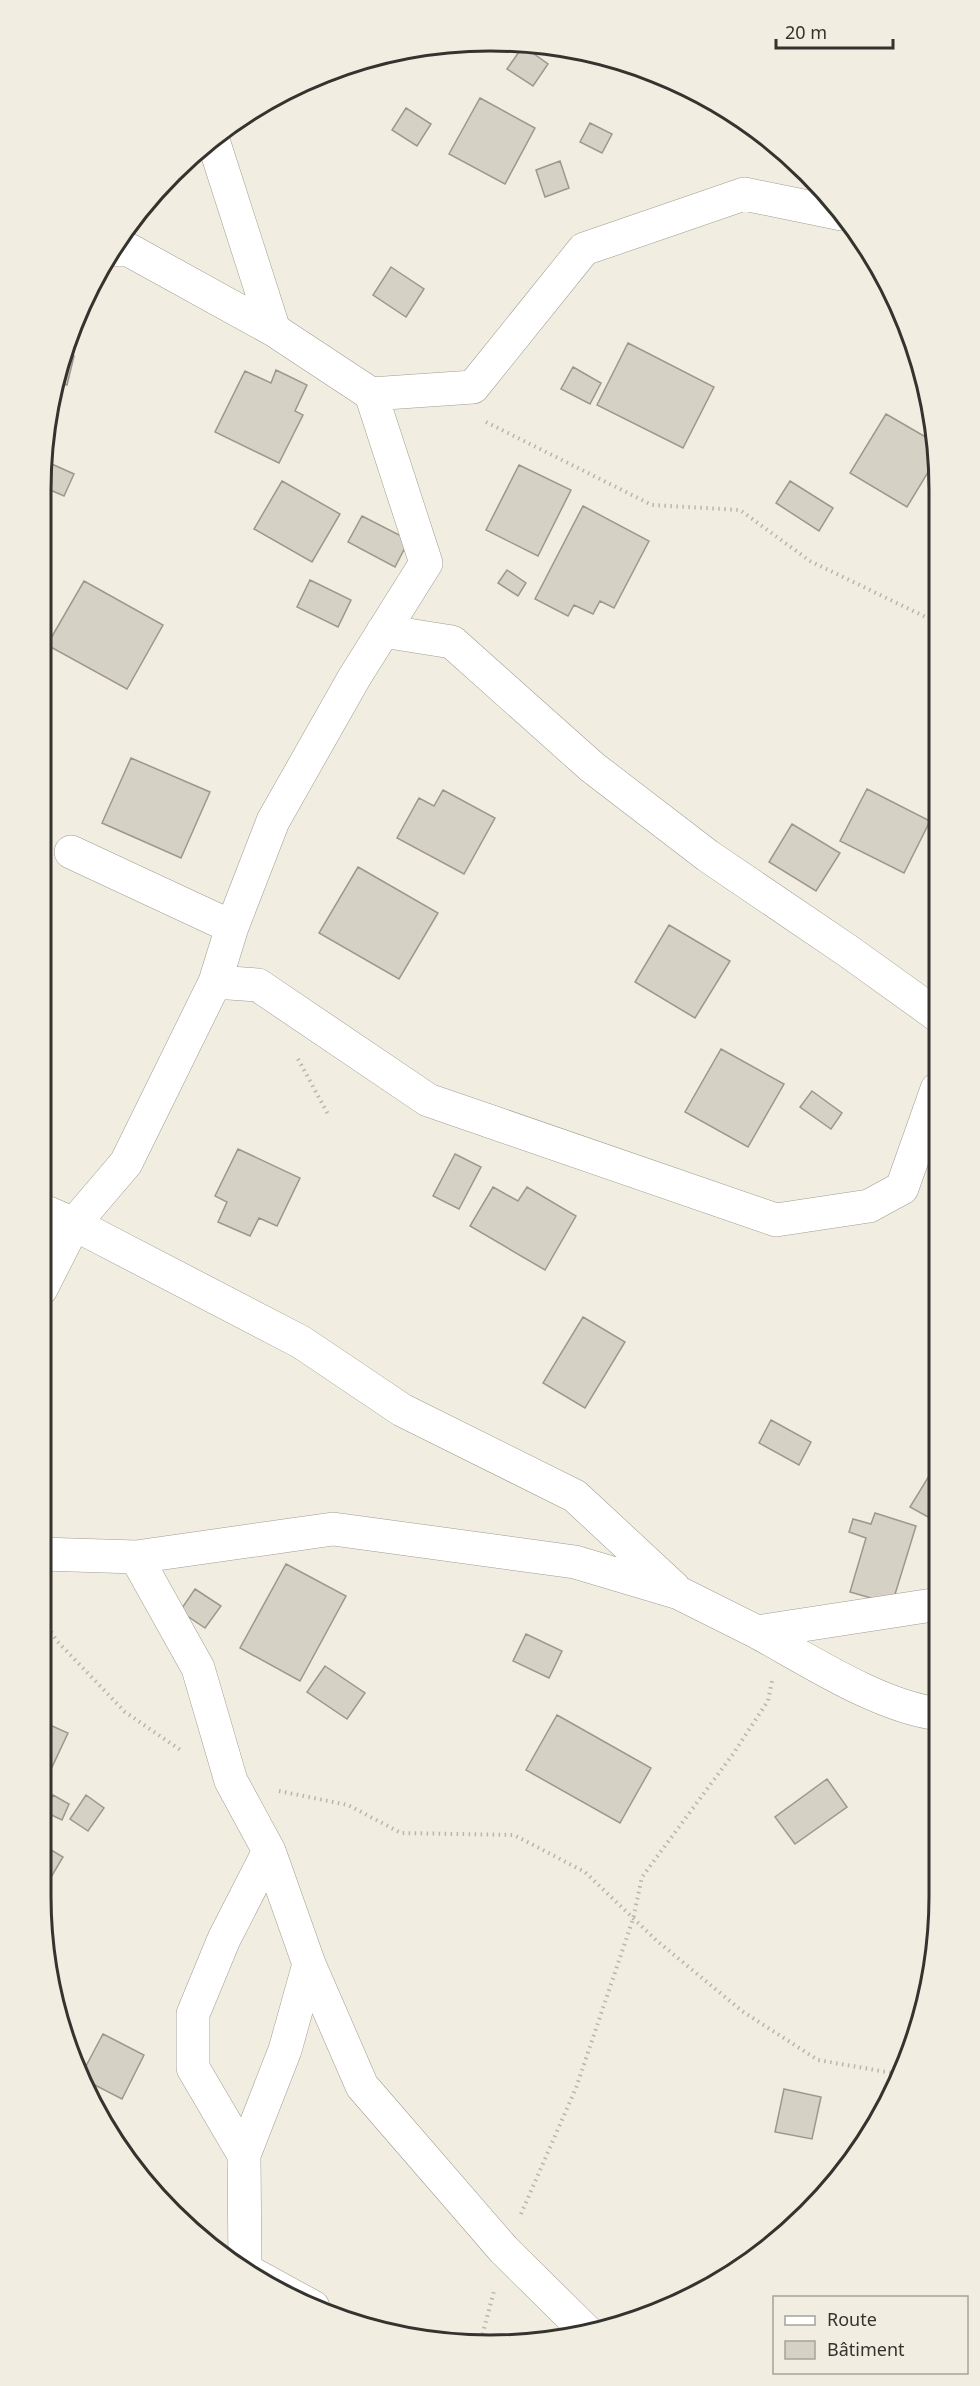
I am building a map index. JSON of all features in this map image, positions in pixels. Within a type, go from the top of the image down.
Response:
[{"type":"street","points":[[216,148],[274,330]]},
{"type":"street","points":[[122,250],[129,250],[274,330],[371,394],[473,387],[584,249],[744,194],[828,211]]},
{"type":"street","points":[[51,1268],[74,1224],[126,1163],[215,982],[232,927],[273,821],[383,631],[426,563],[371,394]]},
{"type":"street","points":[[383,631],[452,642],[592,767],[690,843],[929,1009]]},
{"type":"street","points":[[71,852],[232,927]]},
{"type":"street","points":[[215,982],[258,985],[428,1100],[776,1220],[869,1206],[902,1188],[929,1112]]},
{"type":"street","points":[[51,1215],[74,1224],[301,1342],[402,1410],[574,1496],[679,1593]]},
{"type":"street","points":[[51,1554],[136,1557],[333,1529],[574,1562],[679,1593],[875,1695],[916,1712],[929,1713]]},
{"type":"street","points":[[136,1557],[198,1668],[231,1780],[269,1851],[309,1964],[362,2086],[504,2250],[581,2326]]},
{"type":"street","points":[[769,1639],[929,1606]]},
{"type":"street","points":[[244,2155],[193,2068],[193,2014],[224,1939],[269,1851]]},
{"type":"street","points":[[245,2260],[244,2155],[285,2050],[309,1964]]},
{"type":"path","points":[[484,422],[652,505],[740,510],[810,561],[929,619]]},
{"type":"path","points":[[51,1633],[125,1712],[196,1760],[231,1780],[348,1805],[401,1833],[514,1835],[585,1872],[633,1919],[742,2011],[818,2060],[892,2073]]},
{"type":"path","points":[[482,2335],[504,2250],[576,2088],[633,1919],[642,1877],[733,1754],[768,1701],[769,1639]]},
{"type":"building","points":[[519,52],[533,54],[548,64],[533,86],[507,69]]},
{"type":"building","points":[[480,98],[535,128],[505,184],[449,154]]},
{"type":"building","points":[[406,108],[431,124],[417,146],[392,130]]},
{"type":"building","points":[[590,123],[612,134],[602,153],[580,142]]},
{"type":"building","points":[[560,161],[569,188],[545,197],[536,170]]},
{"type":"building","points":[[391,267],[424,289],[406,317],[373,295]]},
{"type":"building","points":[[628,343],[714,387],[683,448],[597,405]]},
{"type":"building","points":[[72,355],[74,356],[67,385],[64,384]]},
{"type":"building","points":[[573,367],[601,383],[590,404],[561,389]]},
{"type":"building","points":[[276,370],[307,385],[295,411],[303,415],[279,463],[215,432],[245,371],[271,383]]},
{"type":"building","points":[[886,414],[925,437],[928,472],[907,507],[850,473]]},
{"type":"building","points":[[52,464],[74,474],[64,496],[51,490]]},
{"type":"building","points":[[519,465],[571,490],[538,556],[486,530]]},
{"type":"building","points":[[282,481],[340,514],[312,562],[254,529]]},
{"type":"building","points":[[790,481],[833,508],[819,531],[776,503]]},
{"type":"building","points":[[583,506],[649,541],[614,608],[600,601],[593,614],[574,605],[568,616],[535,599]]},
{"type":"building","points":[[362,516],[409,540],[395,567],[348,542]]},
{"type":"building","points":[[507,570],[526,583],[518,596],[498,583]]},
{"type":"building","points":[[310,580],[351,600],[338,627],[297,607]]},
{"type":"building","points":[[84,581],[163,625],[127,689],[51,647],[51,638]]},
{"type":"building","points":[[131,758],[210,792],[181,858],[102,823]]},
{"type":"building","points":[[867,789],[929,820],[904,873],[840,841]]},
{"type":"building","points":[[443,790],[495,818],[464,874],[397,838],[419,798],[434,806]]},
{"type":"building","points":[[792,824],[840,853],[816,891],[769,862]]},
{"type":"building","points":[[358,867],[438,913],[399,979],[319,933]]},
{"type":"building","points":[[669,925],[730,961],[695,1018],[635,982]]},
{"type":"building","points":[[721,1049],[784,1084],[748,1147],[685,1112]]},
{"type":"building","points":[[812,1091],[842,1113],[831,1129],[800,1107]]},
{"type":"building","points":[[238,1149],[300,1178],[277,1226],[259,1218],[250,1236],[218,1222],[227,1202],[215,1196]]},
{"type":"building","points":[[455,1154],[481,1167],[459,1209],[433,1196]]},
{"type":"building","points":[[493,1187],[518,1201],[527,1187],[576,1216],[545,1270],[470,1226]]},
{"type":"building","points":[[583,1317],[625,1342],[585,1408],[543,1383]]},
{"type":"building","points":[[771,1420],[811,1442],[799,1465],[759,1443]]},
{"type":"building","points":[[929,1476],[929,1517],[910,1507]]},
{"type":"building","points":[[875,1513],[916,1526],[892,1604],[850,1592],[866,1538],[849,1532],[853,1519],[871,1524]]},
{"type":"building","points":[[286,1564],[346,1596],[300,1681],[240,1648]]},
{"type":"building","points":[[195,1589],[221,1606],[205,1628],[180,1611]]},
{"type":"building","points":[[526,1634],[562,1651],[549,1678],[513,1661]]},
{"type":"building","points":[[325,1666],[365,1693],[347,1719],[307,1692]]},
{"type":"building","points":[[557,1715],[651,1768],[620,1823],[526,1770]]},
{"type":"building","points":[[51,1725],[68,1733],[51,1769]]},
{"type":"building","points":[[827,1779],[847,1807],[795,1844],[775,1817]]},
{"type":"building","points":[[53,1795],[69,1804],[62,1820],[51,1815]]},
{"type":"building","points":[[86,1795],[104,1808],[88,1831],[70,1819]]},
{"type":"building","points":[[51,1850],[63,1857],[51,1877]]},
{"type":"building","points":[[103,2034],[144,2055],[122,2099],[93,2084],[86,2066]]},
{"type":"building","points":[[784,2089],[821,2097],[812,2139],[775,2132]]}]
